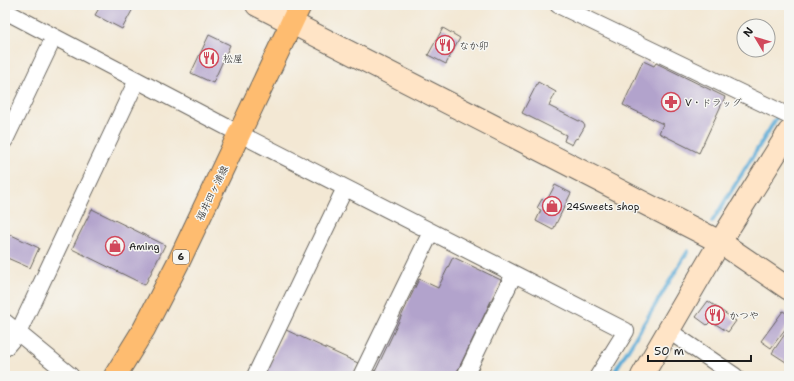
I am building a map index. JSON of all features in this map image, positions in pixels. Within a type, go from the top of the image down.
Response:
[{"type":"main road","name":"福井四ヶ浦線","points":[[115,376],[144,329],[173,273],[296,14]]},
{"type":"street","points":[[257,5],[296,14],[720,242],[789,288]]},
{"type":"street","points":[[559,5],[773,108],[789,121],[642,376]]},
{"type":"street","points":[[5,11],[240,134],[626,331],[598,376]]},
{"type":"street","points":[[5,140],[54,37]]},
{"type":"street","points":[[5,348],[18,333],[137,80]]},
{"type":"street","points":[[255,376],[345,188]]},
{"type":"street","points":[[361,376],[431,232]]},
{"type":"street","points":[[465,376],[514,274]]},
{"type":"street","points":[[5,322],[71,376]]},
{"type":"street","points":[[669,331],[735,376]]},
{"type":"building","points":[[101,5],[135,5],[122,29],[95,15]]},
{"type":"building","points":[[443,28],[460,38],[446,64],[428,55]]},
{"type":"building","points":[[209,35],[230,45],[213,83],[191,73]]},
{"type":"building","points":[[643,61],[654,66],[656,63],[725,97],[699,153],[659,133],[663,124],[623,105]]},
{"type":"building","points":[[538,82],[556,92],[549,106],[583,123],[585,126],[572,145],[564,141],[566,135],[522,113]]},
{"type":"building","points":[[555,185],[571,193],[553,230],[536,221],[541,210],[537,208],[542,199],[546,202]]},
{"type":"building","points":[[92,209],[165,245],[145,285],[72,249]]},
{"type":"building","points":[[5,232],[39,248],[30,268],[5,257]]},
{"type":"building","points":[[453,257],[501,280],[455,376],[373,376],[419,279],[438,288]]},
{"type":"building","points":[[708,301],[736,321],[728,332],[711,321],[707,325],[696,317]]},
{"type":"building","points":[[783,311],[789,315],[789,324],[771,348],[761,341]]},
{"type":"building","points":[[789,328],[789,364],[772,353]]},
{"type":"building","points":[[286,330],[358,363],[352,376],[264,376]]},
{"type":"waterway","points":[[783,109],[789,99]]},
{"type":"waterway","points":[[712,222],[779,114]]},
{"type":"waterway","points":[[612,376],[688,251]]},
{"type":"place","name":"なか卯","points":[[445,45]]},
{"type":"place","name":"松屋","points":[[209,58]]},
{"type":"place","name":"V・ドラッグ","points":[[671,102]]},
{"type":"place","name":"24Sweets shop","points":[[552,206]]},
{"type":"place","name":"Aming","points":[[115,246]]},
{"type":"place","name":"かつや","points":[[715,315]]}]
